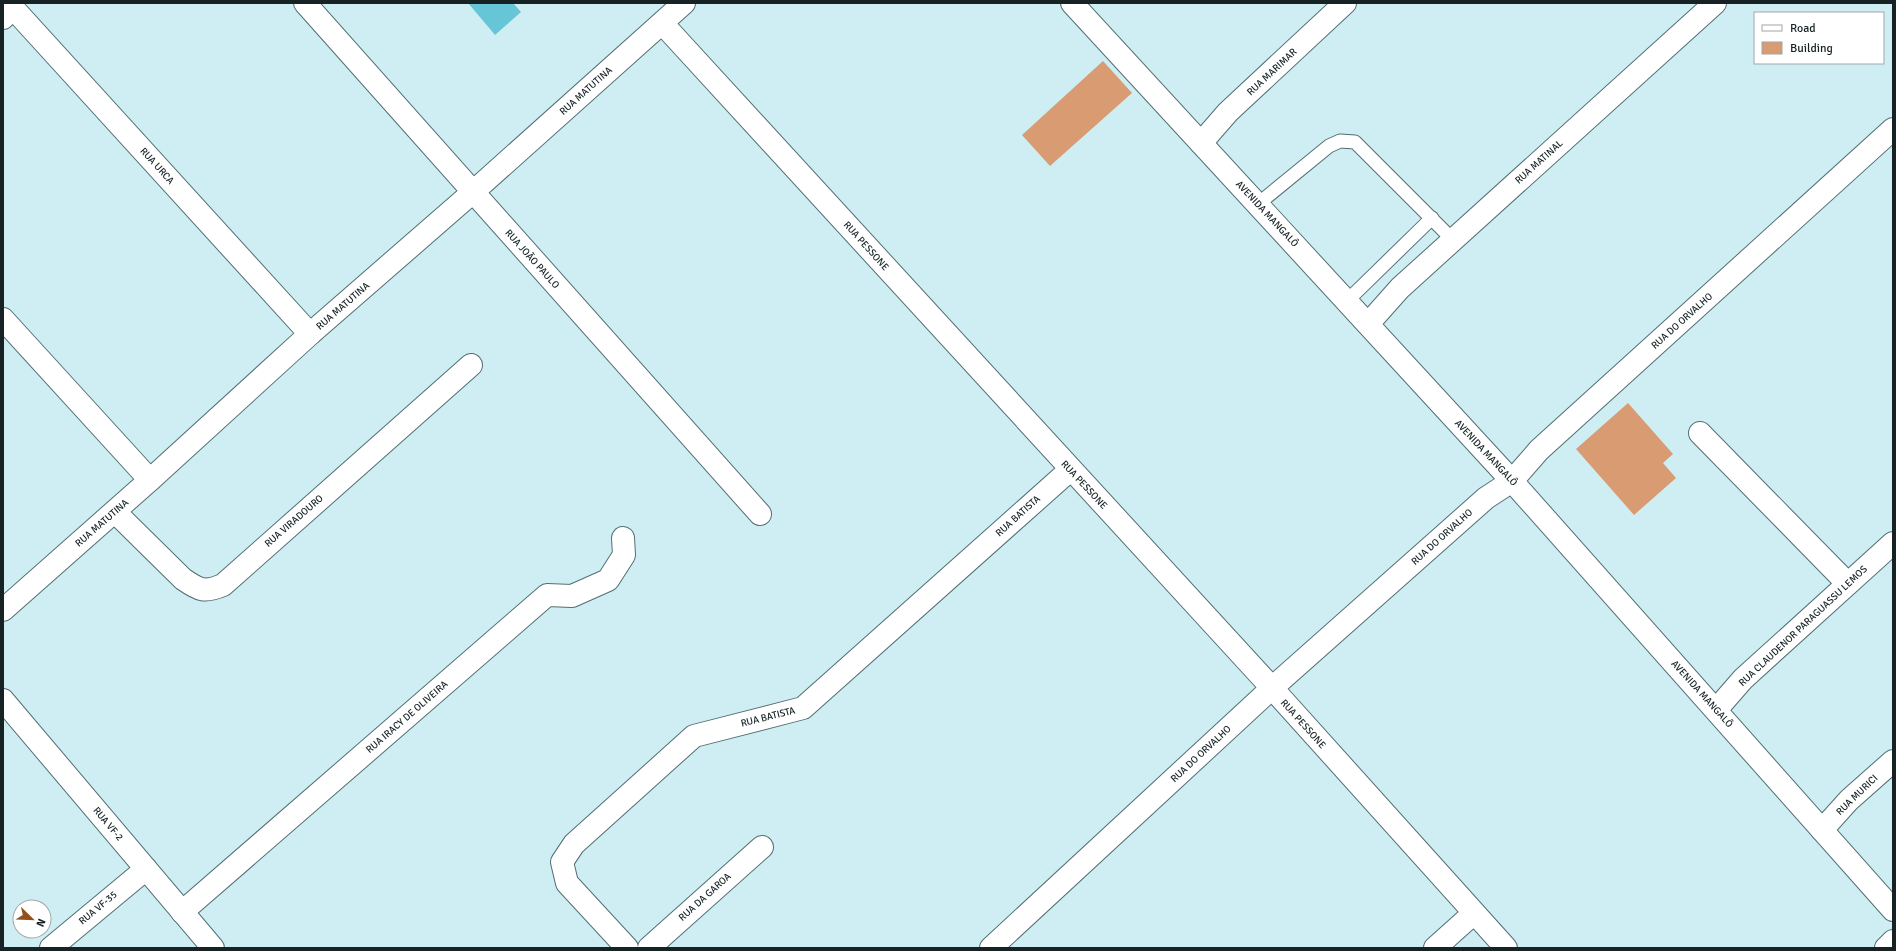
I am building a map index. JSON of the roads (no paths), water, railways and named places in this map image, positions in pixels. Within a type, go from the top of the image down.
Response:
[{"type":"street","name":"RUA JOÃO PAULO","points":[[304,3],[760,514]]},
{"type":"street","name":"RUA MATUTINA","points":[[3,610],[115,512],[310,334],[473,192],[684,3]]},
{"type":"street","name":"AVENIDA MANGALÔ","points":[[1072,3],[1512,480],[1893,910]]},
{"type":"street","name":"RUA MARIMAR","points":[[1201,143],[1228,112],[1345,3]]},
{"type":"street","name":"RUA MATINAL","points":[[1368,324],[1400,288],[1715,3]]},
{"type":"street","name":"RUA URCA","points":[[8,10],[310,334]]},
{"type":"street","name":"RUA PESSONE","points":[[662,23],[1070,470],[1272,688],[1506,948]]},
{"type":"street","name":"RUA DO ORVALHO","points":[[991,948],[1272,688],[1486,498],[1512,480],[1539,450],[1890,137]]},
{"type":"street","points":[[3,319],[150,480]]},
{"type":"street","name":"RUA VIRADOURO","points":[[115,512],[183,580],[196,588],[209,591],[223,585],[471,365]]},
{"type":"street","points":[[1700,433],[1848,584]]},
{"type":"street","name":"RUA BATISTA","points":[[627,948],[567,883],[562,862],[574,844],[694,736],[803,708],[1070,470]]},
{"type":"street","name":"RUA IRACY DE OLIVEIRA","points":[[182,912],[547,595],[572,596],[608,580],[624,555],[623,538]]},
{"type":"street","name":"RUA CLAUDENOR PARAGUASSU LEMOS","points":[[1716,710],[1743,679],[1893,544]]},
{"type":"street","name":"RUA VF-2","points":[[3,700],[213,948]]},
{"type":"street","name":"RUA MURICI","points":[[1822,830],[1849,800],[1893,761]]},
{"type":"street","name":"RUA DA GAROA","points":[[649,948],[762,847]]},
{"type":"street","name":"RUA VF-35","points":[[51,948],[146,869]]},
{"type":"street","points":[[1436,948],[1474,913]]},
{"type":"street","points":[[1886,948],[1893,941]]},
{"type":"lane","points":[[1258,204],[1329,146],[1340,140],[1355,142],[1453,240]]},
{"type":"lane","points":[[1347,301],[1432,218]]},
{"type":"water","points":[[468,3],[513,3],[521,12],[495,35]]}]
